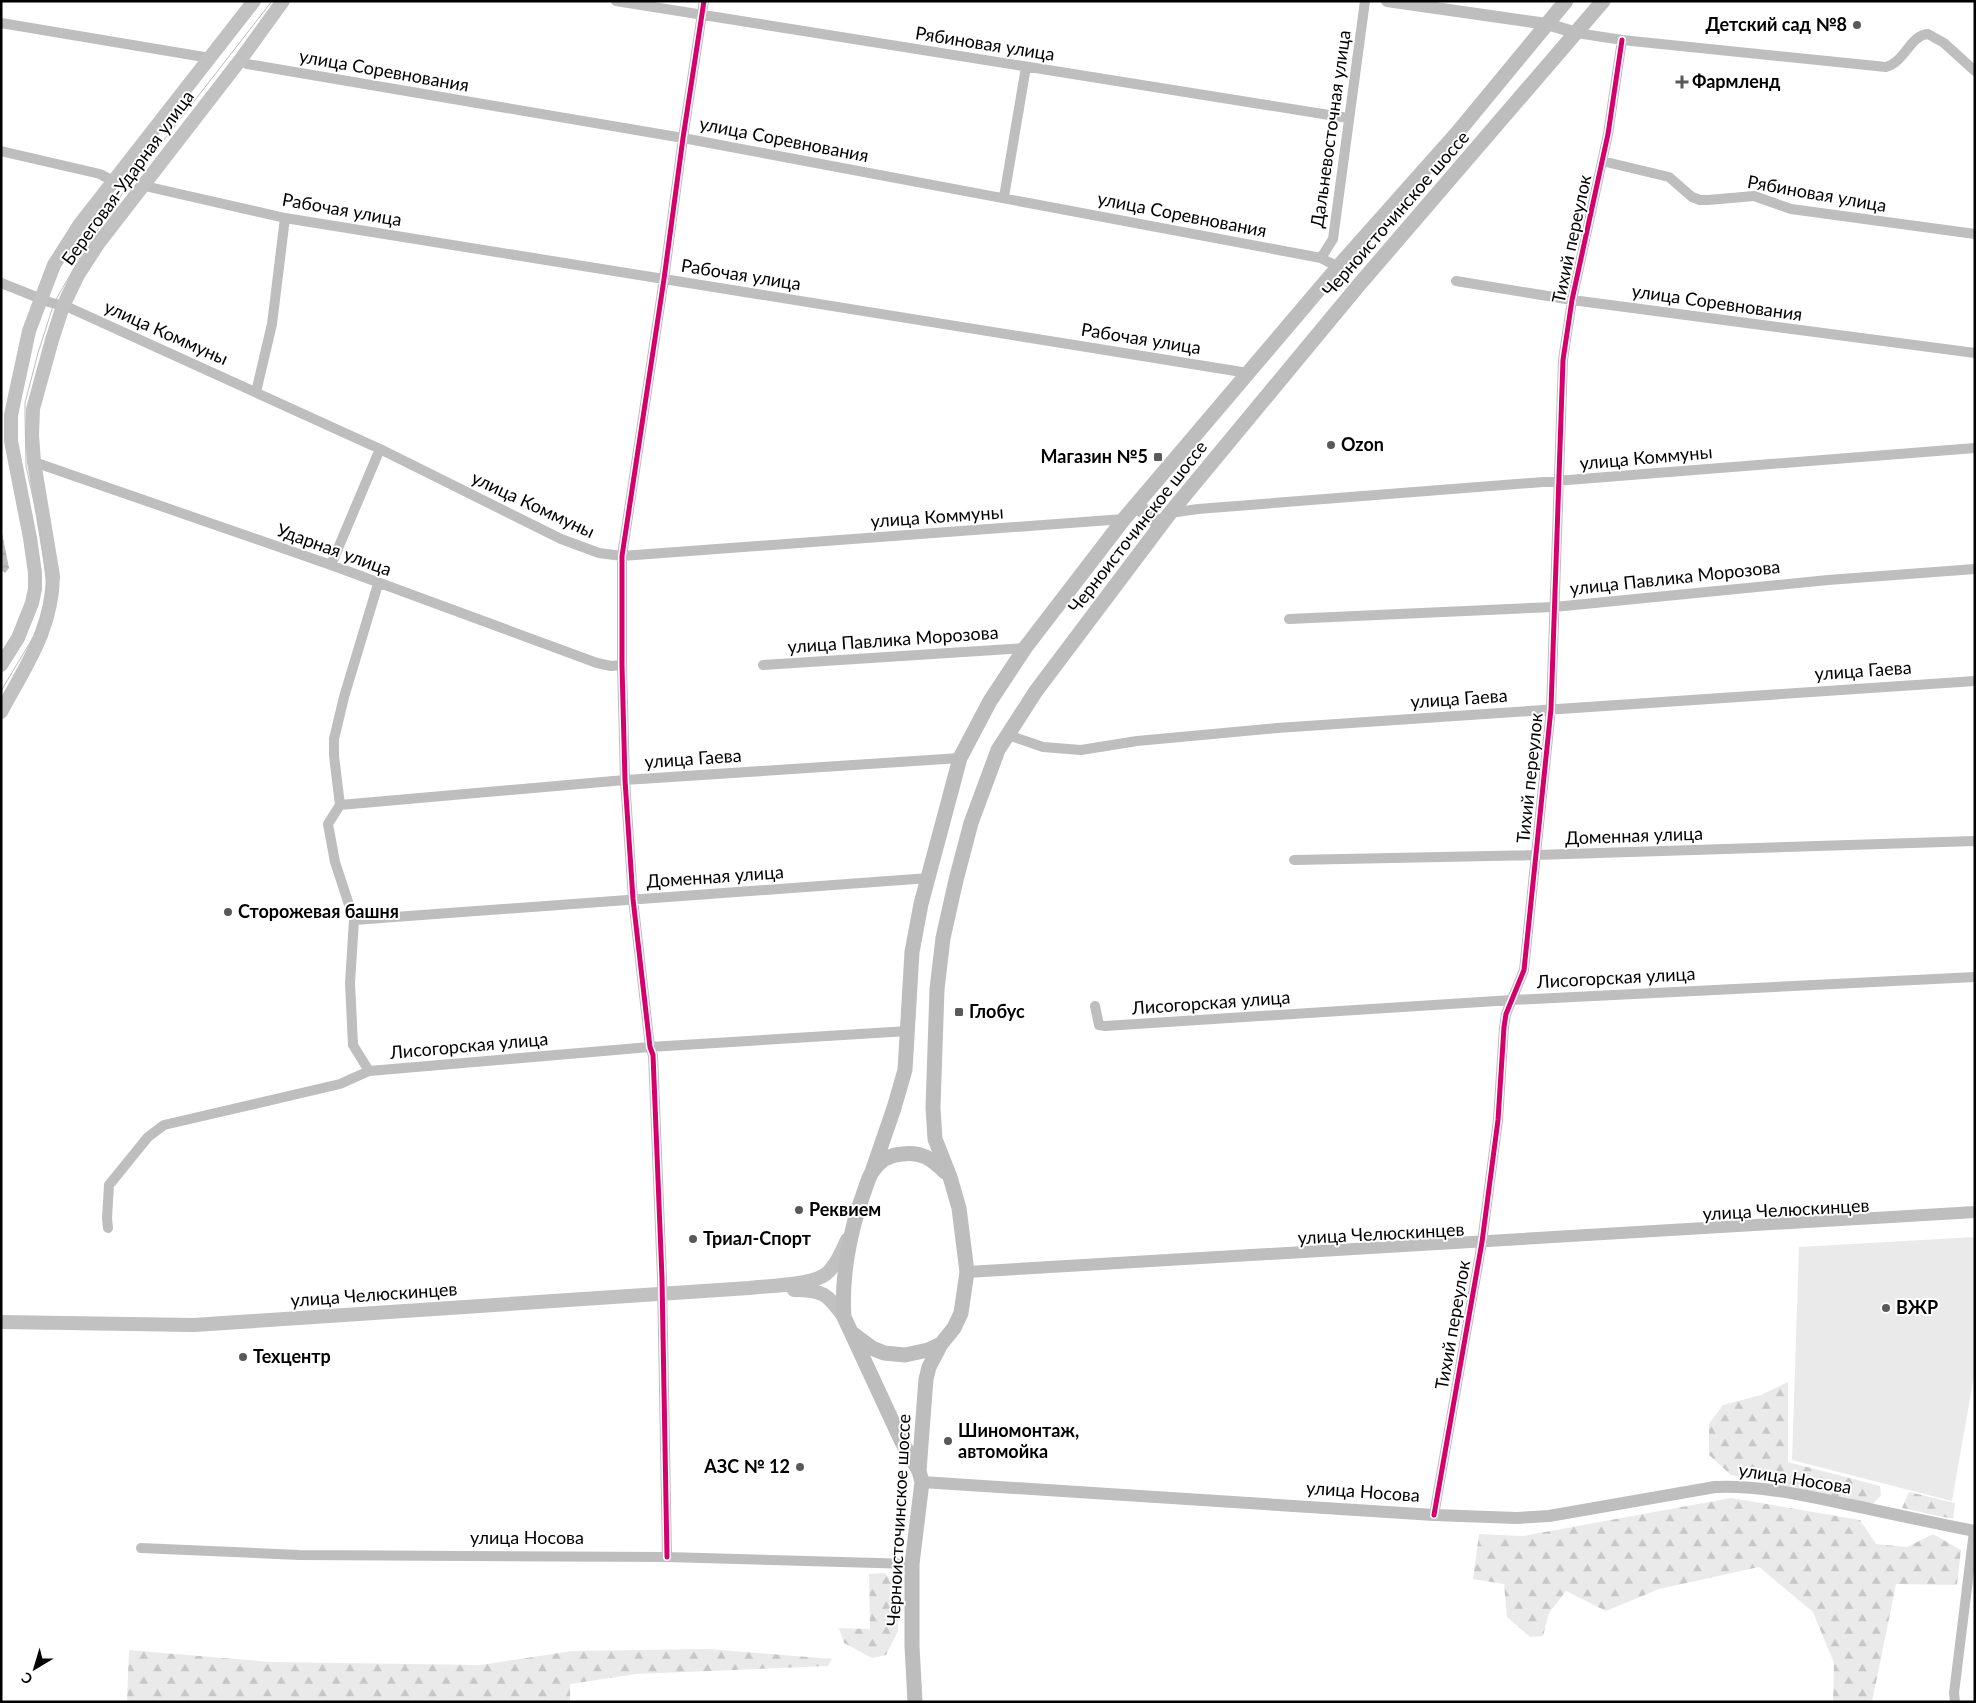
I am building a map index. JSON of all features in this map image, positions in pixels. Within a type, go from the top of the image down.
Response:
[{"type":"main road","name":"Береговая-Ударная улица","points":[[1,665],[18,638],[35,589],[35,573],[30,538],[11,441],[11,415],[29,331],[41,299],[54,265],[65,245],[254,1]]},
{"type":"main road","name":"Береговая-Ударная улица","points":[[1,712],[43,634],[50,612],[52,595],[51,561],[34,462],[32,434],[34,409],[49,349],[63,306],[78,275],[98,244],[144,181],[241,59],[283,1]]},
{"type":"main road","name":"Черноисточинское шоссе","points":[[872,1172],[905,1070],[912,952],[921,904],[960,758],[990,701],[1025,648],[1124,519],[1338,267],[1458,132],[1566,1]]},
{"type":"main road","name":"Черноисточинское шоссе","points":[[950,1177],[935,1139],[933,1108],[935,1028],[940,959],[956,880],[971,824],[998,750],[1036,691],[1165,519],[1358,286],[1603,1]]},
{"type":"main road","points":[[1136,505],[1165,519]]},
{"type":"main road","points":[[852,1333],[872,1348],[895,1355],[918,1353],[941,1344],[954,1328],[961,1313],[967,1272],[959,1208],[950,1177],[933,1160],[921,1154],[898,1154],[882,1160],[872,1172],[852,1231],[843,1296],[844,1317],[902,1442],[920,1476]]},
{"type":"main road","name":"улица Челюскинцев","points":[[1,1322],[194,1325],[749,1288],[810,1280],[824,1275],[839,1258],[852,1231]]},
{"type":"main road","name":"улица Челюскинцев","points":[[749,1288],[813,1290],[828,1296],[844,1317]]},
{"type":"main road","name":"Черноисточинское шоссе","points":[[914,1702],[912,1564],[926,1379],[929,1366],[941,1344]]},
{"type":"street","name":"Рябиновая улица","points":[[616,1],[1348,118]]},
{"type":"street","points":[[667,1557],[663,1295],[653,1055],[650,1047],[633,899],[625,780],[622,556],[664,279],[682,138],[704,1]]},
{"type":"street","name":"Дальневосточная улица","points":[[1321,258],[1333,239],[1365,1]]},
{"type":"street","points":[[1387,1],[1547,24],[1577,32],[1622,40],[1886,67],[1898,61],[1918,38],[1928,34],[1944,43],[1975,71]]},
{"type":"street","points":[[1,23],[210,58]]},
{"type":"street","name":"Тихий переулок","points":[[1434,1515],[1482,1242],[1498,1120],[1504,1027],[1524,970],[1551,708],[1563,360],[1572,300],[1608,134],[1622,40]]},
{"type":"street","name":"улица Соревнования","points":[[241,59],[247,64],[682,138],[1004,197],[1321,258],[1338,267]]},
{"type":"street","points":[[1004,197],[1026,67]]},
{"type":"street","points":[[1,151],[100,174],[113,181]]},
{"type":"street","name":"Рябиновая улица","points":[[1602,162],[1669,177],[1692,197],[1700,200],[1754,196],[1791,209],[1975,234]]},
{"type":"street","name":"Рабочая улица","points":[[144,181],[149,187],[285,218],[1248,373]]},
{"type":"street","points":[[256,392],[272,324],[285,218]]},
{"type":"street","name":"улица Соревнования","points":[[1456,281],[1572,300],[1975,353]]},
{"type":"street","name":"улица Коммуны","points":[[1,282],[63,306],[256,392],[380,449],[561,539],[599,553],[622,556],[1124,519]]},
{"type":"street","name":"улица Коммуны","points":[[1165,519],[1198,509],[1975,448]]},
{"type":"street","points":[[331,565],[380,449]]},
{"type":"street","name":"Ударная улица","points":[[34,462],[331,565],[597,664],[622,665]]},
{"type":"street","name":"улица Павлика Морозова","points":[[1289,619],[1554,607],[1818,581],[1975,568]]},
{"type":"street","points":[[369,1071],[353,1045],[350,983],[354,920],[335,862],[328,824],[340,805],[334,756],[334,739],[344,697],[378,584]]},
{"type":"street","name":"улица Павлика Морозова","points":[[763,665],[1025,648]]},
{"type":"street","name":"улица Гаева","points":[[1008,735],[1043,747],[1081,750],[1137,740],[1277,728],[1551,708],[1975,681]]},
{"type":"street","name":"улица Гаева","points":[[340,805],[625,780],[960,758]]},
{"type":"street","name":"Доменная улица","points":[[1294,860],[1536,855],[1975,841]]},
{"type":"street","name":"Доменная улица","points":[[354,920],[929,878]]},
{"type":"street","name":"Лисогорская улица","points":[[1095,1006],[1097,1023],[1104,1026],[1512,1000],[1975,977]]},
{"type":"street","name":"Лисогорская улица","points":[[108,1228],[109,1185],[148,1137],[164,1125],[340,1084],[369,1071],[650,1047],[908,1032]]},
{"type":"street","name":"улица Челюскинцев","points":[[967,1272],[1975,1212]]},
{"type":"street","name":"улица Носова","points":[[920,1476],[1434,1515],[1517,1518],[1549,1516],[1715,1487],[1733,1486],[1817,1498],[1974,1531]]},
{"type":"street","points":[[1955,1702],[1954,1692],[1974,1531]]},
{"type":"street","name":"улица Носова","points":[[141,1548],[300,1555],[667,1557],[912,1564]]},
{"type":"green space","name":"ВЖР","points":[[1975,1237],[1975,1370],[1952,1501],[1792,1460],[1799,1247]]},
{"type":"green space","points":[[1788,1382],[1788,1462],[1880,1486],[1881,1495],[1873,1504],[1731,1475],[1709,1455],[1709,1424],[1723,1405],[1761,1395]]},
{"type":"green space","points":[[1909,1492],[1955,1503],[1953,1519],[1902,1508]]},
{"type":"green space","points":[[1731,1498],[1860,1520],[1876,1544],[1907,1547],[1933,1534],[1961,1550],[1957,1585],[1896,1584],[1872,1702],[1833,1702],[1834,1663],[1813,1612],[1759,1567],[1659,1589],[1606,1611],[1566,1591],[1549,1613],[1543,1636],[1530,1637],[1507,1617],[1504,1584],[1473,1579],[1479,1534],[1523,1536]]},
{"type":"green space","points":[[885,1573],[896,1587],[898,1631],[886,1655],[872,1658],[844,1643],[839,1628],[870,1629],[869,1574]]},
{"type":"green space","points":[[708,1649],[832,1659],[828,1666],[636,1674],[570,1684],[570,1702],[127,1702],[129,1650],[270,1662],[480,1665],[572,1651]]},
{"type":"water","points":[[1,528],[9,568],[5,573],[1,570]]},
{"type":"tram line","points":[[1,691],[38,629],[45,607],[47,587],[40,530],[26,466],[25,403],[54,303],[85,249],[122,194],[272,1]]},
{"type":"cycle path","points":[[667,1557],[662,1278],[653,1055],[650,1047],[633,899],[625,780],[622,556],[704,1]]},
{"type":"cycle path","points":[[1434,1515],[1482,1242],[1498,1120],[1506,1014],[1524,970],[1551,709],[1563,360],[1572,300],[1608,134],[1622,40]]},
{"type":"place","name":"Детский сад №8","points":[[1857,25]]},
{"type":"place","name":"Фармленд","points":[[1682,82]]},
{"type":"place","name":"Ozon","points":[[1331,445]]},
{"type":"place","name":"Магазин №5","points":[[1158,457]]},
{"type":"place","name":"Сторожевая башня","points":[[228,912]]},
{"type":"place","name":"Глобус","points":[[959,1012]]},
{"type":"place","name":"Реквием","points":[[799,1210]]},
{"type":"place","name":"Триал-Спорт","points":[[693,1239]]},
{"type":"place","name":"ВЖР","points":[[1886,1308]]},
{"type":"place","name":"Техцентр","points":[[243,1357]]},
{"type":"place","name":"Шиномонтаж, автомойка","points":[[948,1441]]},
{"type":"place","name":"АЗС № 12","points":[[800,1467]]}]
